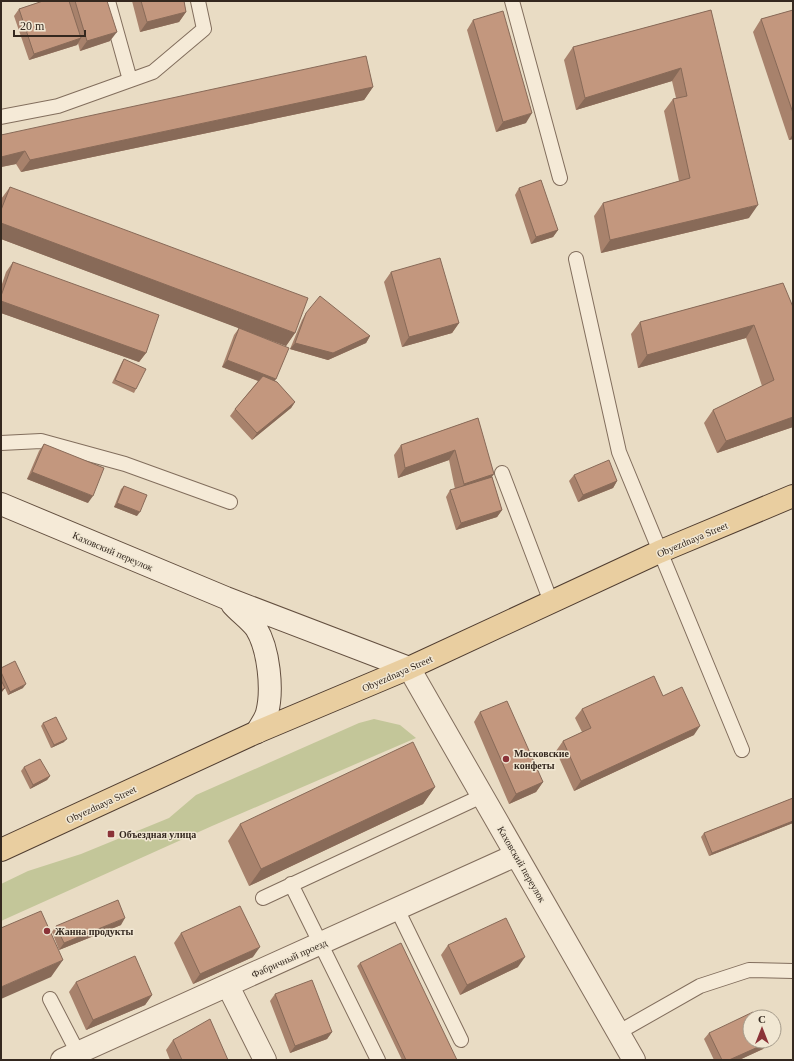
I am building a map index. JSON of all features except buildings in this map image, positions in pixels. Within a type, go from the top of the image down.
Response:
[{"type":"main road","name":"Obyezdnaya Street","points":[[1,850],[257,732],[410,668],[659,552],[793,496]]},
{"type":"street","name":"Каховский переулок","points":[[1,504],[226,598],[410,668],[634,1060]]},
{"type":"street","points":[[226,598],[256,628],[269,671],[270,696],[266,714],[257,732]]},
{"type":"street","name":"Фабричный проезд","points":[[70,1056],[516,855]]},
{"type":"street","points":[[228,986],[265,1060]]},
{"type":"lane","points":[[108,1],[130,80]]},
{"type":"lane","points":[[1,117],[58,106],[153,72],[204,29],[198,1]]},
{"type":"lane","points":[[512,1],[560,178]]},
{"type":"lane","points":[[576,259],[619,452],[742,750]]},
{"type":"lane","points":[[1,443],[41,441],[125,464],[230,502]]},
{"type":"lane","points":[[502,473],[551,602]]},
{"type":"lane","points":[[263,898],[482,796]]},
{"type":"lane","points":[[292,884],[378,1060]]},
{"type":"lane","points":[[397,909],[461,1040]]},
{"type":"lane","points":[[618,1032],[700,986],[749,970],[793,971]]},
{"type":"lane","points":[[50,999],[70,1056]]},
{"type":"green space","points":[[374,719],[400,725],[416,738],[212,826],[1,921],[1,884],[28,871],[81,854],[169,818],[196,795],[359,723]]},
{"type":"place","name":"Московские конфеты","points":[[506,759]]},
{"type":"place","name":"Объездная улица","points":[[111,834]]},
{"type":"place","name":"Жанна продукты","points":[[47,931]]}]
